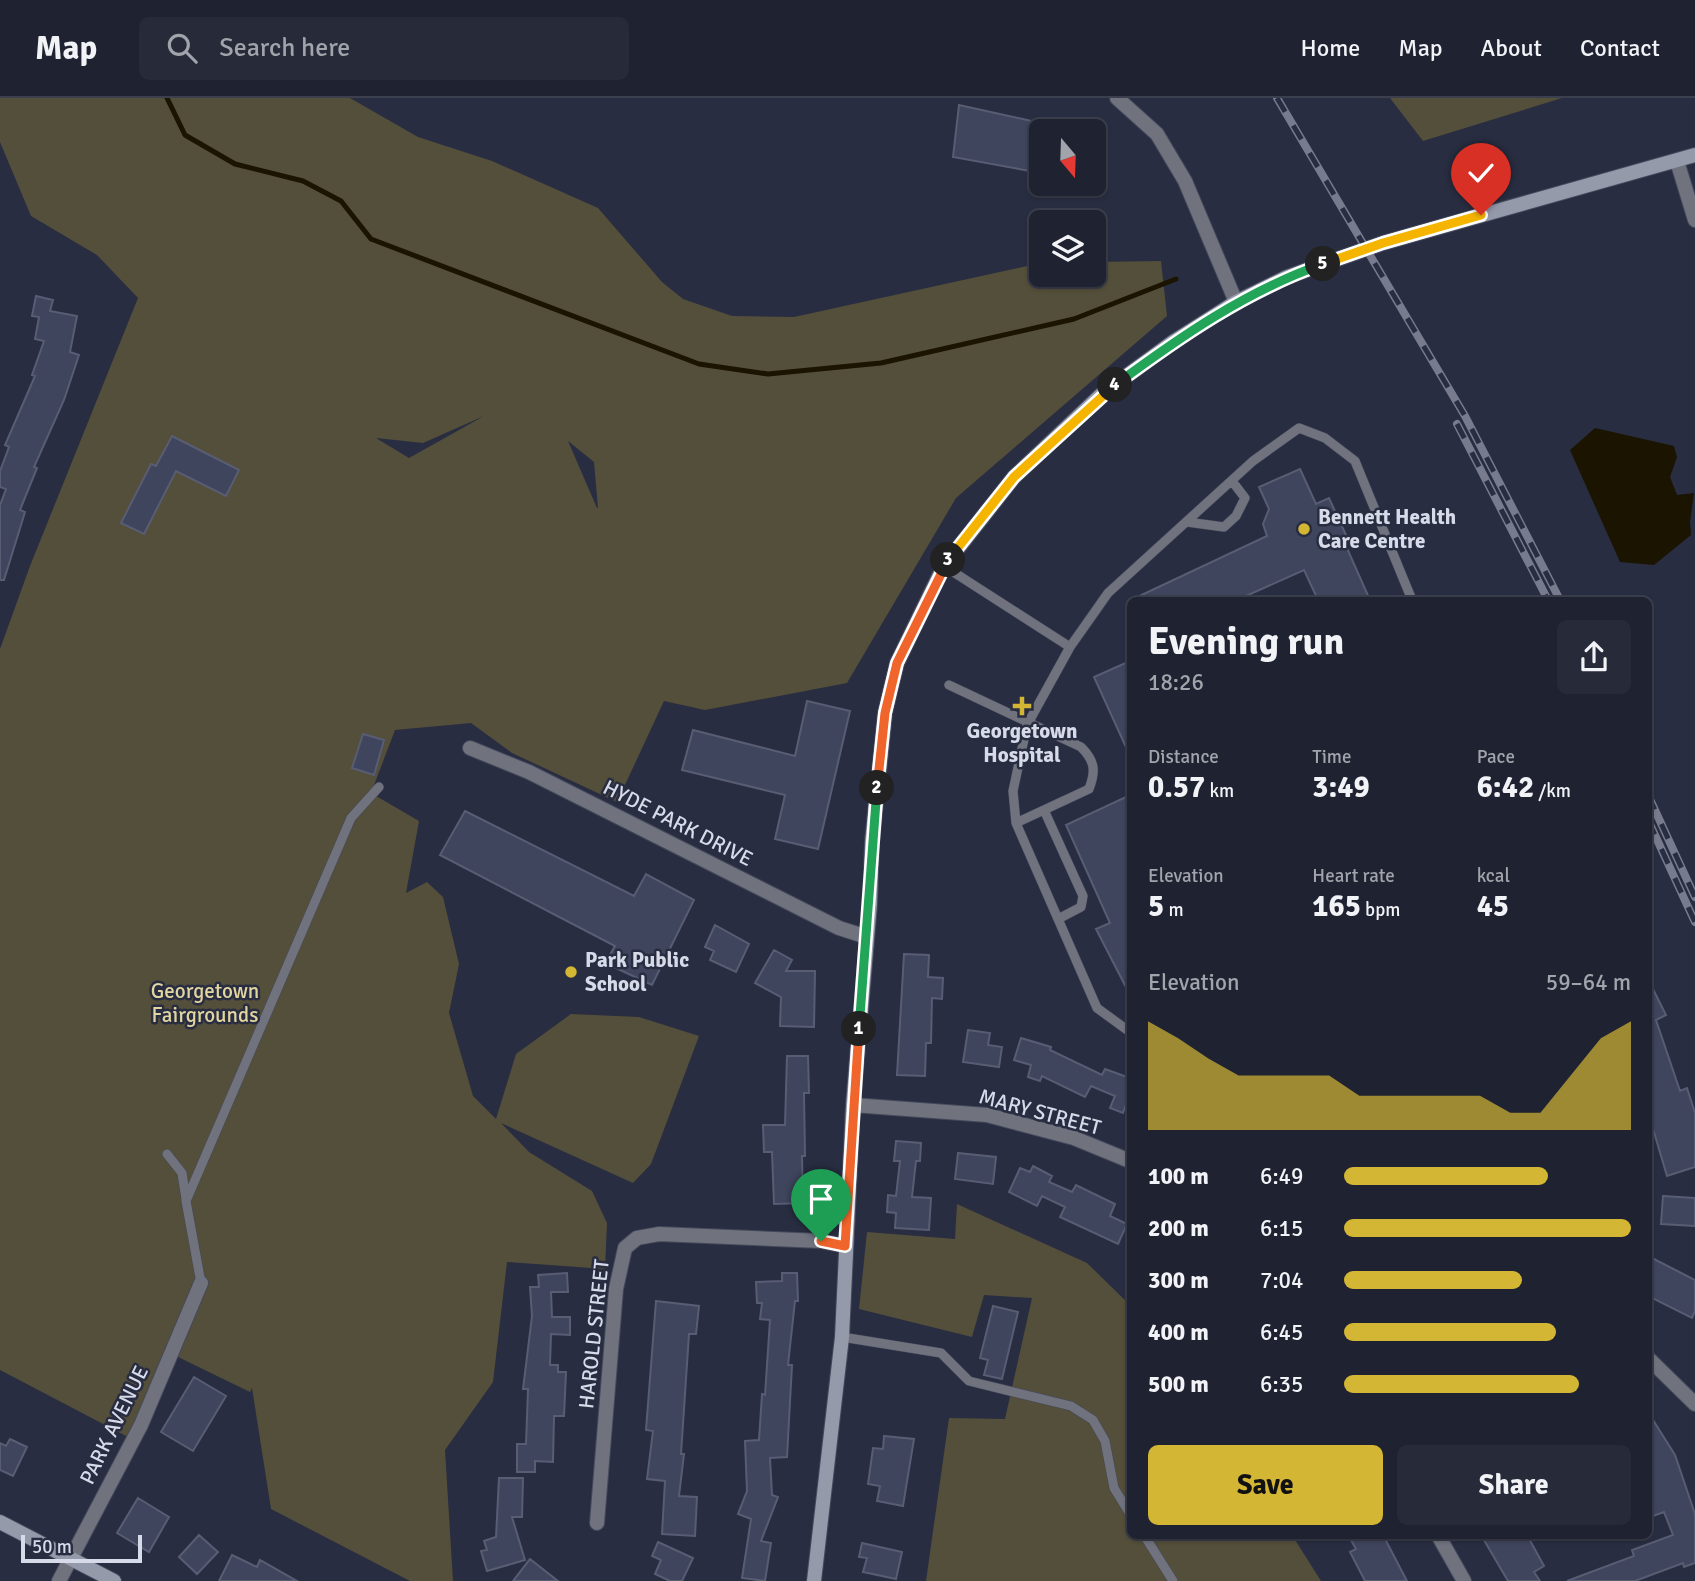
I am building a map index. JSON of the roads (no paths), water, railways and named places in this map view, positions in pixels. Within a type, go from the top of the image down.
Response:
[{"type":"street","points":[[1117,98],[1157,134],[1185,181],[1236,302]]},
{"type":"street","points":[[814,1581],[842,1338],[853,1105],[872,842],[885,713],[897,663],[944,566],[1014,477],[1103,393],[1173,342],[1236,302],[1287,277],[1383,243],[1695,155]]},
{"type":"street","points":[[1677,161],[1695,220]]},
{"type":"street","name":"HYDE PARK DRIVE","points":[[470,748],[530,772],[839,928],[867,936]]},
{"type":"street","name":"MARY STREET","points":[[853,1105],[987,1115],[1074,1138],[1127,1160]]},
{"type":"street","name":"HAROLD STREET","points":[[597,1523],[616,1289],[625,1248],[638,1238],[659,1234],[821,1241],[845,1246]]},
{"type":"street","name":"PARK AVENUE","points":[[59,1581],[141,1425],[201,1283]]},
{"type":"street","points":[[1652,1362],[1695,1404]]},
{"type":"street","points":[[0,1522],[70,1561],[114,1581]]},
{"type":"street","points":[[1440,1539],[1464,1581]]},
{"type":"lane","points":[[1127,1030],[1097,1008],[1016,823],[1013,790],[1029,721],[1070,647],[1108,593],[1232,481],[1299,428],[1325,438],[1355,461],[1411,597]]},
{"type":"lane","points":[[1187,522],[1224,527],[1236,516],[1245,498],[1232,481]]},
{"type":"lane","points":[[944,566],[1070,647]]},
{"type":"lane","points":[[948,685],[1081,747],[1091,757],[1095,773],[1089,789],[1016,823]]},
{"type":"lane","points":[[186,1201],[351,818],[379,787]]},
{"type":"lane","points":[[1044,810],[1083,896],[1081,907],[1058,919]]},
{"type":"lane","points":[[1118,1023],[1127,1019]]},
{"type":"lane","points":[[167,1154],[182,1173],[201,1283]]},
{"type":"lane","points":[[842,1338],[941,1353],[970,1381],[1071,1406],[1093,1420],[1105,1441],[1114,1488],[1127,1509]]},
{"type":"lane","points":[[1147,1539],[1173,1581]]},
{"type":"waterway","points":[[167,98],[185,135],[235,164],[303,181],[341,201],[371,239],[699,364],[768,374],[881,363],[1074,319],[1176,279]]},
{"type":"railway","points":[[1277,98],[1465,416],[1558,597]]},
{"type":"railway","points":[[1457,424],[1546,597]]},
{"type":"railway","points":[[1652,804],[1695,897]]},
{"type":"railway","points":[[1652,829],[1695,922]]},
{"type":"place","name":"Bennett Health Care Centre","points":[[1304,529]]},
{"type":"place","name":"Georgetown Hospital","points":[[1022,706]]},
{"type":"place","name":"Park Public School","points":[[571,972]]},
{"type":"park label","name":"Georgetown Fairgrounds","points":[[205,1003]]}]
